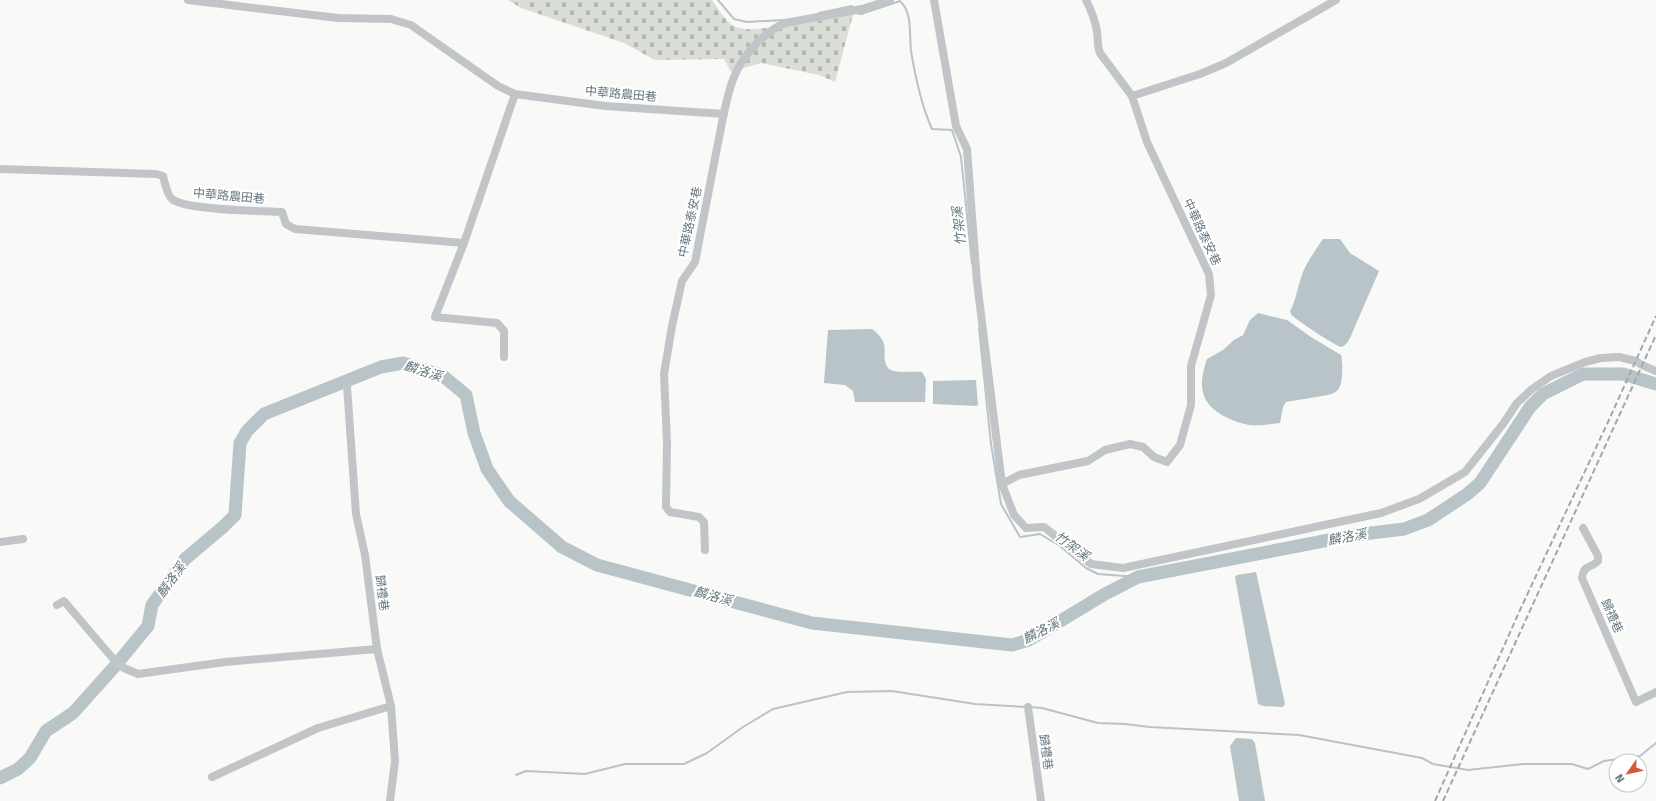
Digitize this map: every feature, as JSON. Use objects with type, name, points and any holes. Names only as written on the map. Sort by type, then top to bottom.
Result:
[{"type":"street","name":"中華路農田巷","points":[[188,0],[338,18],[391,18],[411,25],[498,86],[515,94],[606,106],[724,114]]},
{"type":"street","name":"中華路泰安巷","points":[[705,550],[704,522],[699,517],[670,512],[666,507],[668,443],[664,374],[672,326],[682,282],[695,262],[724,114],[734,78],[743,61],[772,29],[785,23],[855,11],[890,0]]},
{"type":"street","points":[[934,0],[956,126],[967,149],[977,282],[1002,484],[1014,515],[1026,528],[1044,527],[1091,564],[1123,568],[1381,513],[1419,499],[1465,472],[1503,424],[1517,403],[1532,389],[1552,376],[1585,362],[1600,358],[1619,357],[1636,361],[1656,371]]},
{"type":"street","name":"中華路泰安巷","points":[[1002,484],[1019,475],[1088,461],[1105,450],[1130,444],[1143,447],[1154,457],[1167,462],[1180,445],[1190,405],[1191,366],[1211,295],[1209,274],[1148,142],[1132,96],[1100,53],[1097,32],[1090,7],[1086,0]]},
{"type":"street","points":[[1132,96],[1200,74],[1226,63],[1336,0]]},
{"type":"street","points":[[504,358],[504,331],[497,323],[435,317],[464,243],[515,94]]},
{"type":"street","name":"中華路農田巷","points":[[0,169],[156,174],[162,176],[170,198],[177,203],[232,210],[282,212],[286,224],[295,229],[464,243]]},
{"type":"street","name":"歸禮巷","points":[[347,386],[356,514],[365,555],[377,649],[391,706],[395,761],[390,801]]},
{"type":"street","name":"歸禮巷","points":[[1583,528],[1598,556],[1598,561],[1595,565],[1588,566],[1583,571],[1582,578],[1636,702],[1656,692]]},
{"type":"street","points":[[0,542],[23,539]]},
{"type":"street","points":[[57,605],[64,601],[115,661],[124,668],[138,674],[225,662],[377,649]]},
{"type":"street","points":[[212,777],[318,728],[391,706]]},
{"type":"street","name":"歸禮巷","points":[[1028,707],[1041,801]]},
{"type":"green space","points":[[508,0],[712,0],[731,24],[744,29],[774,27],[855,7],[835,82],[819,75],[761,63],[731,72],[724,59],[655,60],[624,43],[521,8]]},
{"type":"shaded area","points":[[1323,239],[1340,239],[1350,253],[1379,271],[1350,338],[1346,345],[1341,347],[1325,339],[1302,323],[1292,315],[1290,311],[1305,268]]},
{"type":"shaded area","points":[[1258,313],[1287,320],[1311,337],[1341,355],[1342,372],[1340,385],[1334,393],[1286,402],[1283,407],[1280,423],[1249,425],[1228,418],[1209,405],[1203,392],[1202,380],[1207,359],[1223,350],[1234,340],[1243,335],[1250,320]]},
{"type":"shaded area","points":[[872,329],[879,335],[884,344],[887,367],[897,372],[922,372],[926,379],[925,402],[855,402],[853,391],[845,385],[824,383],[828,330]]},
{"type":"shaded area","points":[[976,380],[978,405],[933,404],[933,381]]},
{"type":"shaded area","points":[[1256,572],[1285,704],[1283,707],[1263,706],[1258,704],[1235,577],[1237,575]]},
{"type":"shaded area","points":[[1236,738],[1252,739],[1255,743],[1265,801],[1239,801],[1230,746]]},
{"type":"waterway","name":"竹架溪","points":[[718,0],[734,19],[747,22],[783,20]]},
{"type":"waterway","name":"竹架溪","points":[[856,13],[861,14],[900,1],[907,12],[910,24],[911,51],[922,101],[928,120],[932,129],[952,130],[961,157],[972,264]]},
{"type":"waterway","name":"竹架溪","points":[[819,13],[852,6],[853,8]]},
{"type":"waterway","name":"竹架溪","points":[[979,328],[991,444],[1001,504],[1020,537],[1040,534],[1060,546],[1086,568],[1098,574],[1138,577]]},
{"type":"waterway","name":"麟洛溪","points":[[0,778],[18,769],[30,758],[46,731],[73,713],[116,665],[148,626],[152,605],[185,559],[235,515],[240,443],[247,431],[264,414],[381,367],[403,363],[443,376],[466,395],[474,433],[487,469],[509,501],[562,547],[597,565],[812,623],[1012,645],[1029,640],[1105,594],[1138,577],[1355,535],[1404,529],[1428,520],[1466,495],[1480,483],[1530,407],[1543,394],[1583,374],[1623,374],[1656,384]]},
{"type":"waterway","points":[[516,775],[526,771],[585,774],[625,764],[684,764],[707,753],[743,727],[773,709],[847,692],[892,691],[975,704],[1026,707]]},
{"type":"waterway","points":[[1030,707],[1042,708],[1098,723],[1299,735],[1422,758],[1433,764],[1468,770],[1523,764],[1572,764],[1588,769],[1604,761],[1640,756],[1656,743]]},
{"type":"railway","points":[[1435,801],[1520,610],[1656,316]]},
{"type":"railway","points":[[1443,801],[1656,335]]}]
